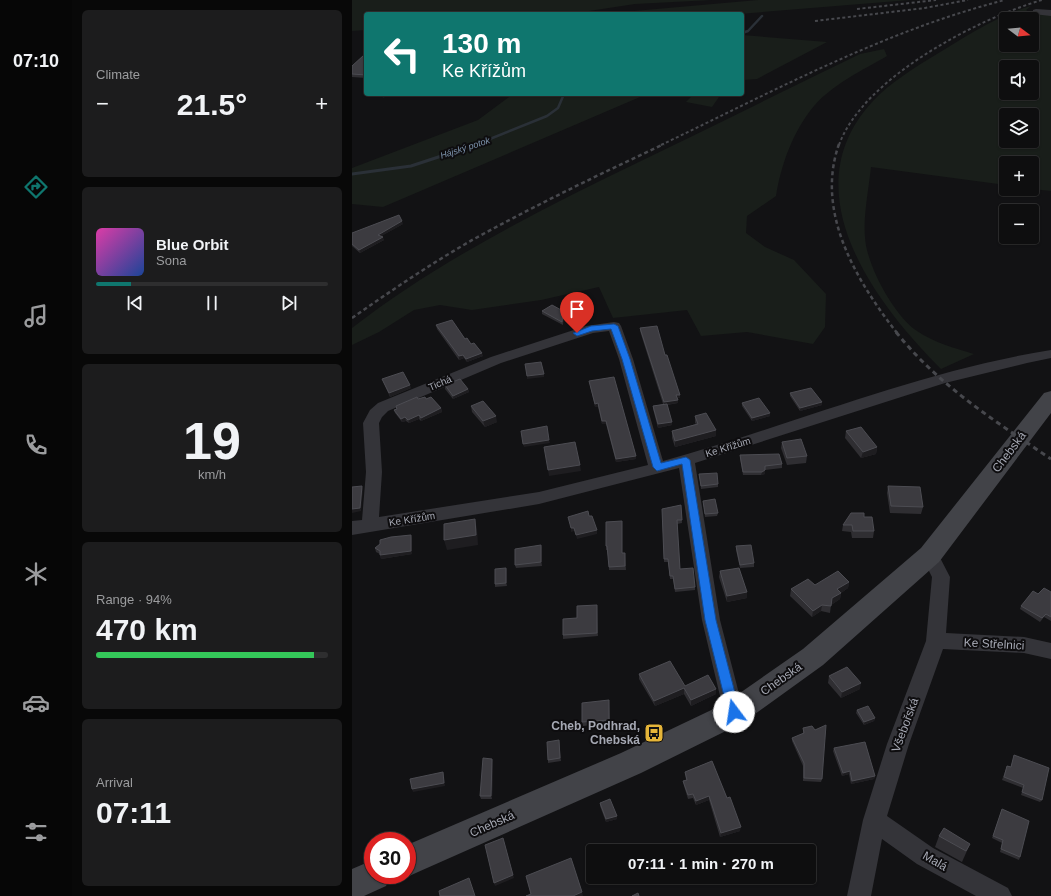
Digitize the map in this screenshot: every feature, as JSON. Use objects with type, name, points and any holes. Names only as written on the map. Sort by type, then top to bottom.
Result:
[{"type":"street","points":[[1039,12],[1051,13]]},
{"type":"street","name":"Tichá","points":[[370,525],[374,472],[371,423],[375,414],[383,407],[496,360],[591,329],[614,326],[626,359],[657,467]]},
{"type":"street","name":"Ke Křížům","points":[[352,528],[539,498],[686,460],[941,379],[1051,354]]},
{"type":"street","name":"Chebská","points":[[416,857],[631,763],[734,712],[813,657],[930,555],[1051,398]]},
{"type":"street","points":[[686,460],[711,620],[734,712]]},
{"type":"street","name":"Všebořská","points":[[859,896],[874,820],[898,744],[936,641],[941,577],[930,555]]},
{"type":"street","name":"Ke Střelnici","points":[[936,641],[1024,645],[1051,651]]},
{"type":"street","name":"Malá","points":[[874,820],[925,856],[1000,896]]},
{"type":"street","points":[[352,885],[364,880]]},
{"type":"shaded area","points":[[352,0],[712,0],[635,4],[577,12],[364,12],[364,30],[352,31]]},
{"type":"shaded area","points":[[758,0],[910,0],[744,14],[744,12],[623,12]]},
{"type":"shaded area","points":[[1031,6],[1026,10],[1029,12],[1013,12]]},
{"type":"shaded area","points":[[1039,14],[1051,15],[1051,191],[1039,190],[1039,156],[999,156],[999,184],[871,167],[865,211],[865,237],[870,261],[883,288],[899,314],[917,331],[938,342],[974,354],[941,369],[915,342],[890,311],[868,278],[851,243],[840,207],[839,171],[849,135],[873,101],[880,94],[911,70],[959,40],[999,18],[999,52],[1039,52]]},
{"type":"shaded area","points":[[744,35],[827,42],[757,79],[744,80]]},
{"type":"shaded area","points":[[884,49],[887,56],[839,84],[814,106],[794,137],[781,172],[776,196],[747,216],[746,233],[765,247],[794,260],[826,294],[825,327],[813,344],[747,332],[701,336],[687,310],[613,318],[599,287],[541,300],[472,310],[440,305],[414,310],[379,332],[352,345],[352,328],[421,280],[493,236],[605,178],[860,54]]},
{"type":"shaded area","points":[[510,96],[642,96],[383,207],[352,204],[352,168],[478,120]]},
{"type":"shaded area","points":[[692,96],[720,96],[712,107],[686,102]]},
{"type":"building","points":[[364,55],[364,75],[352,74],[352,66]]},
{"type":"building","points":[[399,215],[402,221],[378,235],[383,237],[359,250],[352,244],[352,233]]},
{"type":"building","points":[[552,305],[563,311],[562,322],[542,311]]},
{"type":"building","points":[[452,320],[465,339],[467,338],[471,344],[474,343],[482,353],[466,359],[463,355],[459,356],[436,325]]},
{"type":"building","points":[[657,326],[665,355],[667,355],[680,395],[676,395],[678,400],[664,402],[640,328]]},
{"type":"building","points":[[541,362],[544,374],[527,376],[525,364]]},
{"type":"building","points":[[403,372],[410,385],[389,393],[382,379]]},
{"type":"building","points":[[614,377],[636,456],[616,459],[606,421],[602,421],[598,403],[595,404],[589,381]]},
{"type":"building","points":[[460,379],[468,389],[453,396],[445,385]]},
{"type":"building","points":[[811,388],[822,402],[800,408],[790,393]]},
{"type":"building","points":[[417,397],[418,399],[425,397],[426,399],[431,397],[441,408],[421,418],[419,415],[408,420],[405,417],[401,419],[394,410],[397,409],[396,406]]},
{"type":"building","points":[[759,398],[770,413],[752,418],[742,403]]},
{"type":"building","points":[[483,401],[496,416],[483,421],[471,406]]},
{"type":"building","points":[[667,404],[672,422],[658,424],[653,406]]},
{"type":"building","points":[[706,413],[716,430],[675,441],[672,431],[698,424],[695,416]]},
{"type":"building","points":[[547,426],[549,440],[523,444],[521,431]]},
{"type":"building","points":[[861,427],[877,447],[863,452],[846,431]]},
{"type":"building","points":[[801,439],[807,456],[787,458],[782,442]]},
{"type":"building","points":[[575,442],[580,465],[548,470],[544,447]]},
{"type":"building","points":[[779,454],[782,464],[765,466],[765,470],[762,472],[743,472],[740,455]]},
{"type":"building","points":[[717,473],[718,484],[701,486],[699,474]]},
{"type":"building","points":[[362,486],[360,508],[352,509],[352,487]]},
{"type":"building","points":[[888,486],[920,487],[923,507],[891,506]]},
{"type":"building","points":[[715,499],[718,513],[705,514],[703,501]]},
{"type":"building","points":[[681,505],[682,520],[677,520],[680,569],[693,568],[695,587],[675,589],[673,576],[670,576],[668,559],[664,559],[662,509]]},
{"type":"building","points":[[588,511],[589,516],[592,516],[597,530],[576,535],[574,528],[571,528],[568,517]]},
{"type":"building","points":[[851,513],[864,513],[864,517],[872,517],[874,531],[853,531],[852,525],[843,525]]},
{"type":"building","points":[[475,519],[476,535],[444,540],[444,524]]},
{"type":"building","points":[[622,521],[622,553],[625,553],[625,566],[609,567],[606,546],[606,522]]},
{"type":"building","points":[[411,535],[411,551],[380,555],[380,551],[375,548],[380,544],[380,540],[391,537]]},
{"type":"building","points":[[541,545],[541,562],[515,565],[515,549]]},
{"type":"building","points":[[751,545],[754,563],[740,565],[736,546]]},
{"type":"building","points":[[506,568],[506,583],[495,584],[495,569]]},
{"type":"building","points":[[739,568],[747,592],[727,596],[720,571]]},
{"type":"building","points":[[838,571],[849,582],[837,589],[841,593],[832,598],[831,606],[822,605],[813,611],[791,589],[808,579],[815,585]]},
{"type":"building","points":[[1044,588],[1051,592],[1051,617],[1046,614],[1042,618],[1021,606],[1033,591],[1038,594]]},
{"type":"building","points":[[597,605],[597,633],[563,635],[563,619],[577,618],[577,606]]},
{"type":"building","points":[[670,661],[685,686],[708,675],[716,689],[691,700],[684,688],[654,701],[639,674]]},
{"type":"building","points":[[847,667],[861,683],[842,692],[829,676]]},
{"type":"building","points":[[609,700],[609,720],[582,722],[582,703]]},
{"type":"building","points":[[868,706],[875,718],[864,722],[857,710]]},
{"type":"building","points":[[826,725],[822,779],[804,778],[804,763],[792,738],[804,733],[803,728],[812,726],[815,730]]},
{"type":"building","points":[[559,740],[560,758],[548,760],[547,742]]},
{"type":"building","points":[[865,742],[875,776],[852,781],[850,771],[843,773],[834,748]]},
{"type":"building","points":[[1014,755],[1049,768],[1042,800],[1022,792],[1024,785],[1004,777],[1007,766],[1011,767]]},
{"type":"building","points":[[483,758],[492,759],[491,796],[480,796]]},
{"type":"building","points":[[712,761],[727,798],[730,797],[741,827],[721,833],[709,796],[696,801],[693,794],[688,795],[683,781],[687,780],[685,772]]},
{"type":"building","points":[[443,772],[444,783],[412,789],[410,779]]},
{"type":"building","points":[[610,799],[617,816],[606,819],[600,803]]},
{"type":"building","points":[[1002,809],[1029,821],[1020,857],[1001,849],[1003,840],[993,836]]},
{"type":"building","points":[[944,828],[970,844],[966,851],[939,836]]},
{"type":"building","points":[[503,838],[513,875],[494,883],[485,845]]},
{"type":"building","points":[[571,858],[582,892],[573,896],[526,896],[531,894],[526,876]]},
{"type":"building","points":[[469,878],[475,896],[440,896],[439,891]]},
{"type":"building","points":[[638,893],[639,896],[632,896]]},
{"type":"waterway","name":"Hájský potok","points":[[744,32],[748,31],[762,16]]},
{"type":"waterway","name":"Hájský potok","points":[[475,145],[547,116],[558,108],[563,96]]},
{"type":"waterway","name":"Hájský potok","points":[[352,174],[411,166],[475,145]]},
{"type":"railway","points":[[857,9],[936,0]]},
{"type":"railway","points":[[815,21],[925,8],[968,0]]},
{"type":"railway","points":[[661,145],[873,45],[916,28],[1005,0]]},
{"type":"railway","points":[[839,145],[852,120],[872,97],[897,75],[925,54],[986,21],[1042,0]]},
{"type":"railway","points":[[352,318],[412,277],[474,239],[568,190],[664,144]]},
{"type":"railway","points":[[839,144],[833,169],[832,195],[836,220],[854,268],[867,291],[897,333]]},
{"type":"railway","points":[[896,332],[930,369],[949,386],[969,402],[1051,459]]},
{"type":"place","name":"Cheb, Podhrad, Chebská","points":[[654,733]]},
{"type":"route","points":[[577,333],[605,326],[614,326],[626,359],[657,467],[686,460],[702,572],[711,620],[734,712]]}]
